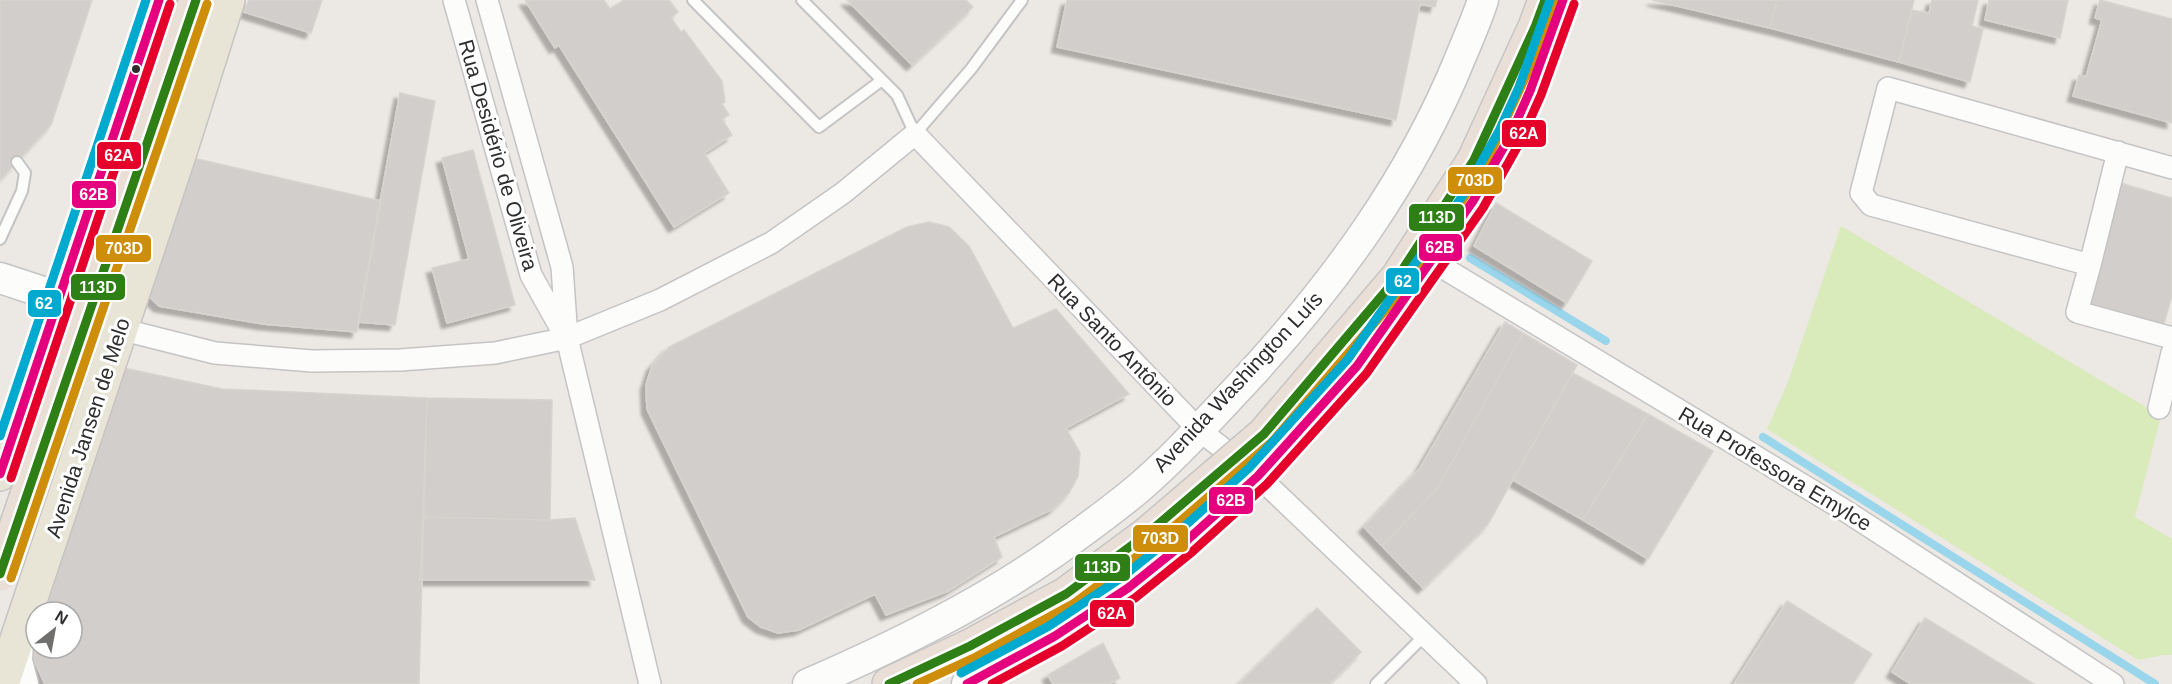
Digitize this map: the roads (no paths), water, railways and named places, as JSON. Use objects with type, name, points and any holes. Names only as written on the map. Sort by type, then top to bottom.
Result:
[{"type":"highway","points":[[0,574],[196,0]]},
{"type":"highway","points":[[889,684],[970,646],[1066,594],[1147,534],[1264,434],[1396,278],[1474,160],[1535,27],[1545,0]]},
{"type":"main road","points":[[0,474],[159,0]]},
{"type":"main road","name":"Avenida Jansen de Melo","points":[[2,684],[228,0]]},
{"type":"main road","points":[[145,44],[177,28],[189,29],[196,32],[204,42],[207,65]]},
{"type":"street","name":"Rua Desidério de Oliveira","points":[[454,0],[531,275],[567,338]]},
{"type":"street","name":"Rua Desidério de Oliveira","points":[[487,0],[562,267],[567,338],[650,684]]},
{"type":"street","name":"Avenida Washington Luís","points":[[808,684],[872,656],[954,614],[1052,553],[1139,487],[1199,430],[1276,347],[1322,292],[1386,204],[1446,93],[1483,0]]},
{"type":"street","points":[[967,684],[1055,636],[1128,588],[1184,543],[1258,476],[1357,366],[1473,201],[1510,136],[1530,91],[1563,0]]},
{"type":"street","points":[[2090,265],[1871,205],[1861,192],[1888,88],[2172,168]]},
{"type":"street","points":[[120,329],[215,353],[312,361],[400,360],[495,353],[567,338],[660,300],[771,243],[843,193],[915,134]]},
{"type":"street","name":"Rua Santo Antônio","points":[[915,134],[1199,430],[1258,476],[1476,684]]},
{"type":"street","points":[[2118,152],[2077,312],[2172,338]]},
{"type":"street","name":"Rua Professora Emylce","points":[[1432,261],[1844,510],[2114,684]]},
{"type":"street","points":[[0,278],[58,297]]},
{"type":"street","points":[[2158,408],[2172,353]]},
{"type":"street","points":[[18,639],[17,661],[23,684]]},
{"type":"lane","points":[[693,0],[819,127],[882,80]]},
{"type":"lane","points":[[802,0],[897,95],[915,134],[971,69],[1022,0]]},
{"type":"lane","points":[[0,239],[22,191],[25,173],[16,162]]},
{"type":"lane","points":[[1376,684],[1425,635]]},
{"type":"waterway","points":[[1470,258],[1606,341]]},
{"type":"waterway","points":[[1763,437],[2155,684]]}]
